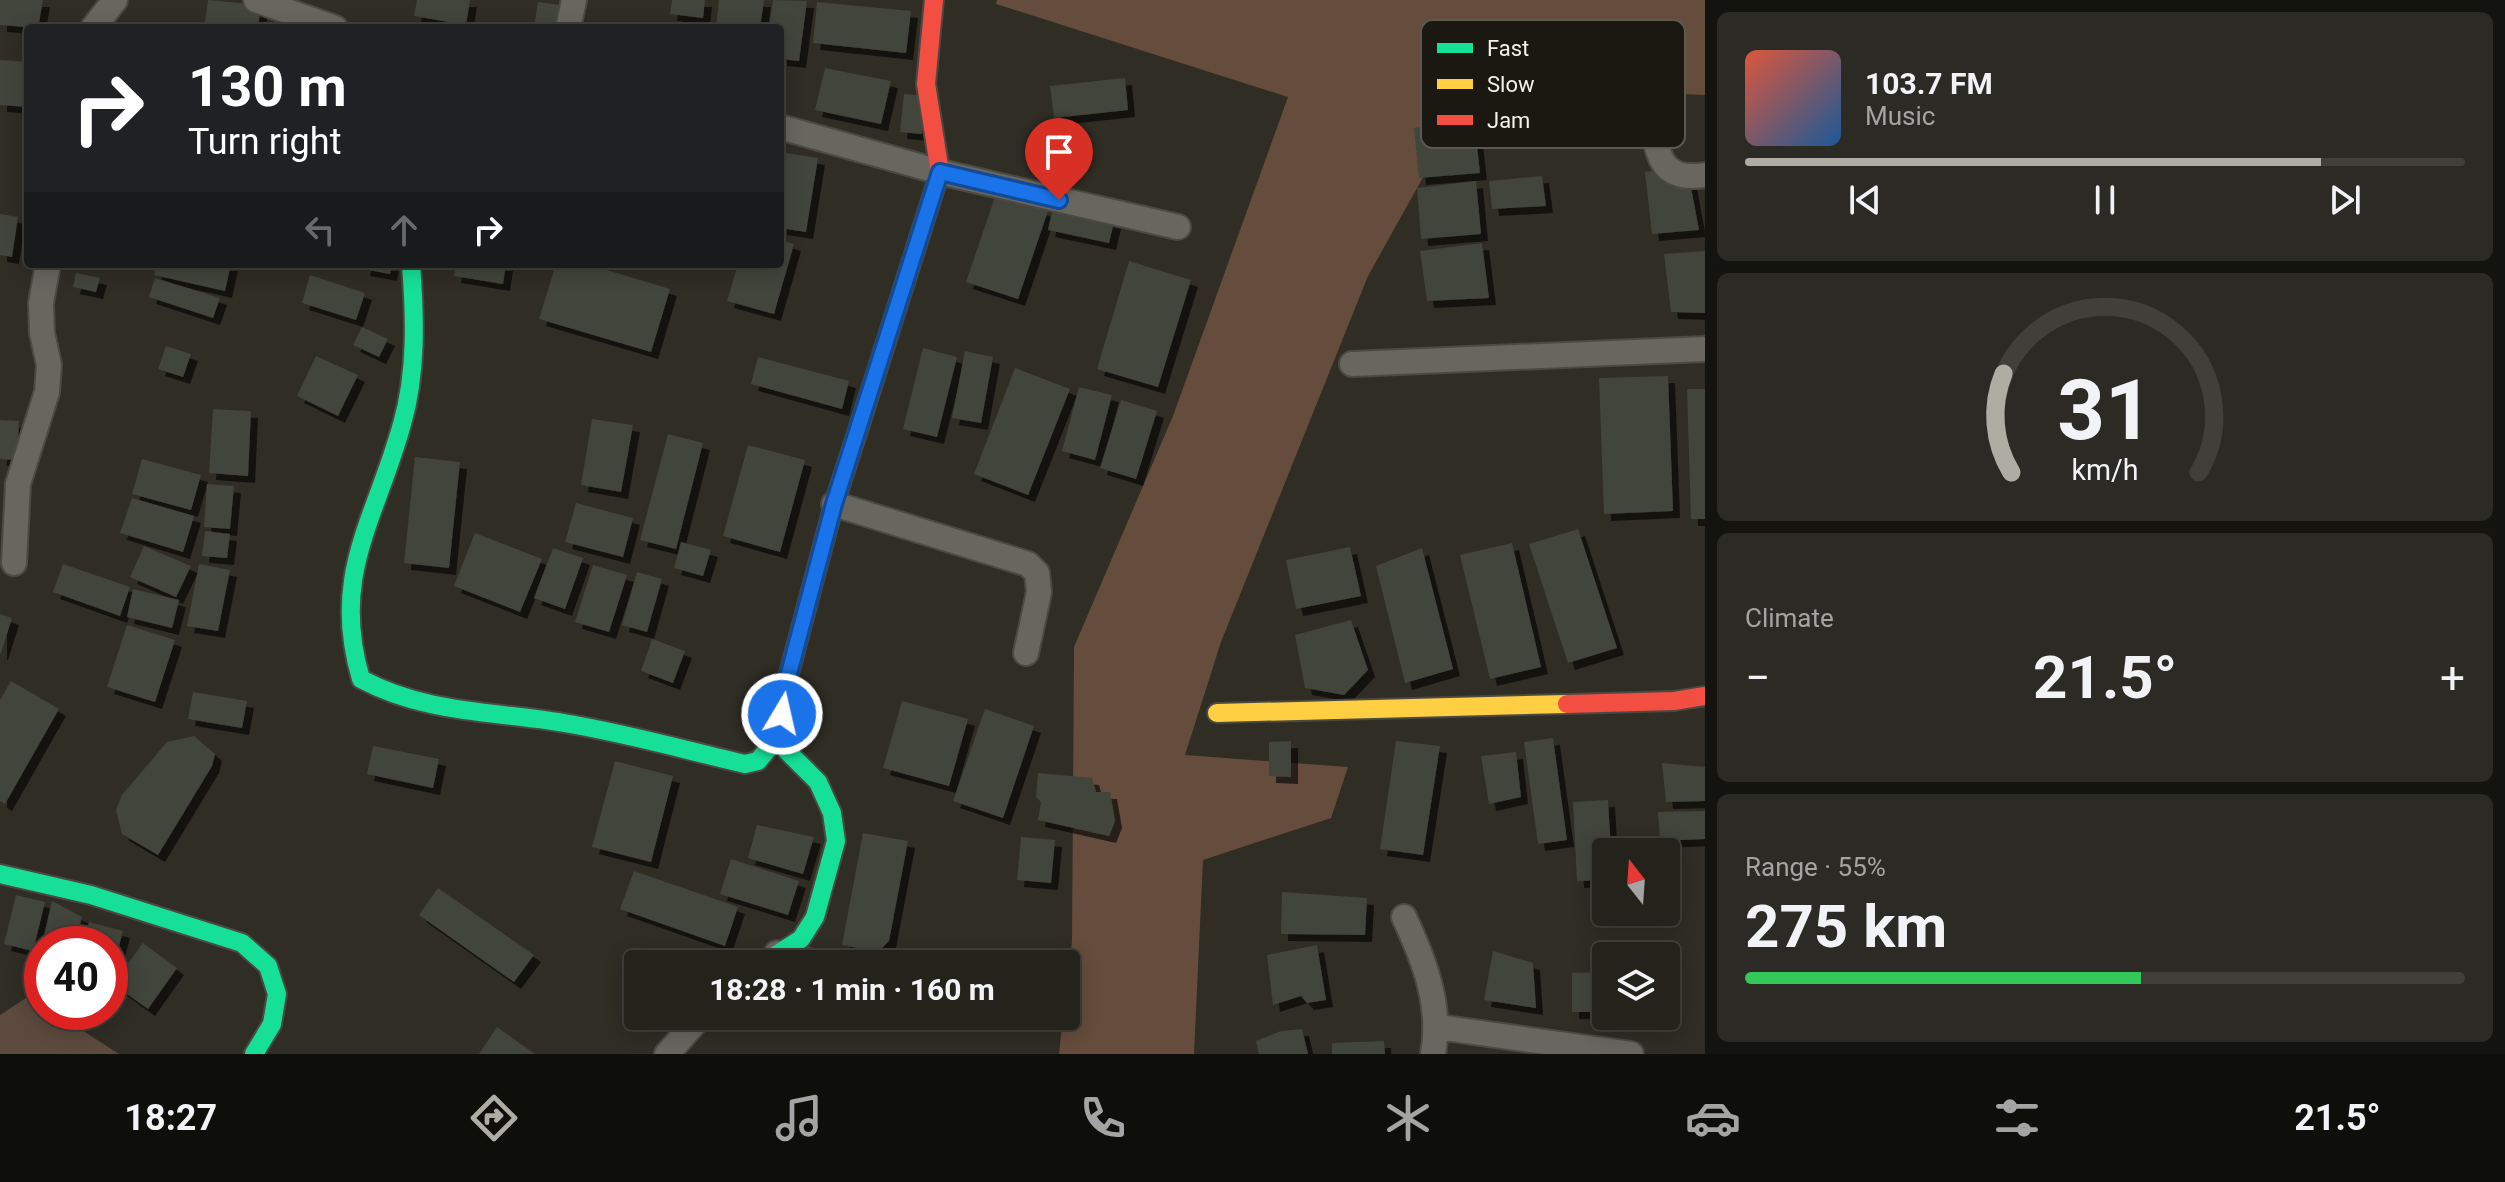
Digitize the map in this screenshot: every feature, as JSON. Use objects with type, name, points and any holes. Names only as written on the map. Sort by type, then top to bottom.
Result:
[{"type":"street","points":[[96,24],[115,0]]},
{"type":"street","points":[[256,0],[324,24]]},
{"type":"street","points":[[569,24],[574,0]]},
{"type":"street","points":[[783,950],[801,939],[815,917],[836,841],[832,813],[818,782],[787,751],[781,733],[783,696],[834,504],[940,172],[926,84],[934,0]]},
{"type":"street","points":[[784,128],[940,172],[1178,227]]},
{"type":"street","points":[[1659,148],[1663,164],[1670,174],[1682,179],[1705,175]]},
{"type":"street","points":[[14,563],[18,484],[47,392],[49,365],[42,333],[41,303],[47,268]]},
{"type":"street","points":[[411,268],[409,383],[404,420],[347,593],[347,627],[361,679],[385,695],[461,712],[561,723],[745,764],[758,761],[781,733]]},
{"type":"street","points":[[1352,364],[1705,349]]},
{"type":"street","points":[[834,504],[1028,564],[1037,573],[1039,592],[1026,653]]},
{"type":"street","points":[[1217,713],[1674,701],[1705,696]]},
{"type":"street","points":[[0,874],[91,895],[242,943],[261,954],[272,971],[277,1002],[264,1042],[254,1054]]},
{"type":"street","points":[[1404,917],[1425,962],[1438,1027],[1433,1054]]},
{"type":"street","points":[[1438,1027],[1631,1054]]},
{"type":"street","points":[[667,1054],[688,1030]]},
{"type":"shaded area","points":[[997,0],[1705,0],[1705,95],[1685,94],[1685,20],[1421,20],[1421,148],[1439,148],[1368,276],[1221,642],[1185,755],[1348,767],[1331,818],[1203,860],[1194,1054],[1059,1054],[1062,1030],[1080,1030],[1080,950],[1071,950],[1074,647],[1173,416],[1288,97],[996,4]]},
{"type":"shaded area","points":[[24,999],[24,1030],[82,1030],[119,1054],[0,1054],[0,1015]]},
{"type":"building","points":[[0,0],[43,0],[39,24],[24,24],[24,27],[0,25]]},
{"type":"building","points":[[208,0],[261,5],[259,24],[205,24]]},
{"type":"building","points":[[417,0],[470,0],[466,24],[414,16]]},
{"type":"building","points":[[672,0],[705,0],[703,18],[670,14]]},
{"type":"building","points":[[719,0],[764,0],[761,24],[716,24]]},
{"type":"building","points":[[773,0],[807,1],[799,61],[784,59],[784,24],[770,24]]},
{"type":"building","points":[[538,2],[561,5],[558,24],[535,24]]},
{"type":"building","points":[[817,2],[911,11],[906,53],[813,43]]},
{"type":"building","points":[[0,60],[24,62],[24,107],[0,105]]},
{"type":"building","points":[[825,68],[891,81],[881,124],[815,110]]},
{"type":"building","points":[[1125,78],[1128,110],[1054,118],[1050,86]]},
{"type":"building","points":[[904,94],[926,96],[922,134],[900,132]]},
{"type":"building","points":[[1421,127],[1421,148],[1477,148],[1480,173],[1419,178],[1414,128]]},
{"type":"building","points":[[784,153],[818,158],[806,232],[784,229]]},
{"type":"building","points":[[1687,166],[1699,230],[1652,234],[1645,172]]},
{"type":"building","points":[[1542,176],[1546,206],[1492,209],[1489,181]]},
{"type":"building","points":[[1476,181],[1481,234],[1421,239],[1417,188]]},
{"type":"building","points":[[996,194],[1048,211],[1018,299],[966,282]]},
{"type":"building","points":[[1053,208],[1114,222],[1109,243],[1048,230]]},
{"type":"building","points":[[0,214],[18,217],[12,257],[0,255]]},
{"type":"building","points":[[784,241],[794,244],[774,314],[727,301],[737,268],[784,268]]},
{"type":"building","points":[[1482,243],[1489,298],[1427,301],[1420,251]]},
{"type":"building","points":[[1705,251],[1705,313],[1671,312],[1664,254]]},
{"type":"building","points":[[1129,261],[1191,280],[1158,387],[1097,369]]},
{"type":"building","points":[[156,268],[230,268],[225,291],[154,275]]},
{"type":"building","points":[[363,268],[391,268],[390,274]]},
{"type":"building","points":[[455,268],[505,268],[503,284],[454,276]]},
{"type":"building","points":[[555,268],[600,268],[670,289],[651,352],[539,319]]},
{"type":"building","points":[[76,273],[100,278],[96,292],[73,287]]},
{"type":"building","points":[[310,275],[365,293],[356,320],[302,303]]},
{"type":"building","points":[[155,278],[220,298],[213,318],[149,297]]},
{"type":"building","points":[[362,327],[388,339],[379,357],[353,345]]},
{"type":"building","points":[[166,346],[191,354],[183,377],[158,369]]},
{"type":"building","points":[[923,348],[957,357],[937,437],[903,429]]},
{"type":"building","points":[[965,351],[993,357],[981,423],[952,418]]},
{"type":"building","points":[[316,356],[358,375],[338,416],[297,396]]},
{"type":"building","points":[[758,357],[849,381],[842,409],[751,384]]},
{"type":"building","points":[[1015,368],[1070,389],[1028,495],[974,474]]},
{"type":"building","points":[[1668,376],[1673,511],[1604,514],[1599,378]]},
{"type":"building","points":[[1079,387],[1112,395],[1095,460],[1062,451]]},
{"type":"building","points":[[1687,389],[1705,389],[1705,519],[1691,519]]},
{"type":"building","points":[[1121,400],[1157,411],[1136,479],[1100,468]]},
{"type":"building","points":[[213,409],[251,411],[248,476],[209,473]]},
{"type":"building","points":[[592,419],[633,425],[621,492],[581,485]]},
{"type":"building","points":[[0,420],[19,421],[17,460],[0,459]]},
{"type":"building","points":[[668,434],[703,443],[676,549],[640,540]]},
{"type":"building","points":[[748,445],[805,460],[780,552],[723,536]]},
{"type":"building","points":[[415,457],[460,462],[449,568],[404,563]]},
{"type":"building","points":[[142,459],[201,475],[191,510],[132,494]]},
{"type":"building","points":[[207,484],[234,486],[230,529],[204,527]]},
{"type":"building","points":[[132,498],[194,516],[183,552],[120,533]]},
{"type":"building","points":[[576,503],[633,518],[623,557],[565,542]]},
{"type":"building","points":[[1578,529],[1617,648],[1568,663],[1529,544]]},
{"type":"building","points":[[205,531],[230,534],[227,558],[202,556]]},
{"type":"building","points":[[475,533],[542,559],[520,612],[454,586]]},
{"type":"building","points":[[681,542],[711,550],[703,576],[674,568]]},
{"type":"building","points":[[1512,543],[1541,667],[1490,679],[1460,555]]},
{"type":"building","points":[[144,546],[191,566],[176,597],[130,577]]},
{"type":"building","points":[[1350,547],[1361,596],[1296,609],[1286,560]]},
{"type":"building","points":[[553,548],[583,558],[565,609],[534,598]]},
{"type":"building","points":[[1422,548],[1453,669],[1405,683],[1376,566]]},
{"type":"building","points":[[63,564],[130,587],[120,616],[53,592]]},
{"type":"building","points":[[199,564],[230,570],[218,631],[187,626]]},
{"type":"building","points":[[593,565],[627,575],[609,632],[575,622]]},
{"type":"building","points":[[637,572],[662,579],[647,632],[622,625]]},
{"type":"building","points":[[133,589],[179,600],[172,628],[127,617]]},
{"type":"building","points":[[0,614],[12,618],[1,653],[0,653]]},
{"type":"building","points":[[1351,620],[1368,670],[1344,695],[1305,688],[1295,635]]},
{"type":"building","points":[[127,625],[175,640],[155,702],[107,687]]},
{"type":"building","points":[[652,639],[685,651],[673,683],[641,671]]},
{"type":"building","points":[[11,681],[59,709],[5,804],[0,801],[0,700]]},
{"type":"building","points":[[193,692],[247,701],[242,728],[188,719]]},
{"type":"building","points":[[902,701],[968,719],[949,786],[883,768]]},
{"type":"building","points":[[985,709],[1034,726],[1003,818],[953,801]]},
{"type":"building","points":[[194,736],[215,754],[212,766],[158,855],[122,834],[116,810],[122,795],[167,742]]},
{"type":"building","points":[[1553,738],[1567,840],[1538,844],[1524,742]]},
{"type":"building","points":[[1291,741],[1291,777],[1269,776],[1269,742]]},
{"type":"building","points":[[1396,741],[1440,746],[1423,855],[1380,849]]},
{"type":"building","points":[[373,746],[439,759],[433,788],[367,774]]},
{"type":"building","points":[[1516,752],[1521,797],[1489,804],[1481,756]]},
{"type":"building","points":[[615,761],[673,776],[651,862],[592,847]]},
{"type":"building","points":[[1662,763],[1705,767],[1705,801],[1666,802]]},
{"type":"building","points":[[1038,773],[1092,778],[1096,792],[1110,792],[1115,821],[1109,836],[1038,820],[1041,802],[1036,797]]},
{"type":"building","points":[[1608,800],[1610,838],[1592,838],[1592,880],[1577,881],[1573,802]]},
{"type":"building","points":[[1705,811],[1705,839],[1660,838],[1658,812]]},
{"type":"building","points":[[757,825],[814,837],[803,874],[748,858]]},
{"type":"building","points":[[863,833],[908,841],[889,941],[880,950],[842,945]]},
{"type":"building","points":[[1021,837],[1055,840],[1051,883],[1017,880]]},
{"type":"building","points":[[731,859],[799,881],[788,915],[720,894]]},
{"type":"building","points":[[634,871],[738,907],[725,946],[620,909]]},
{"type":"building","points":[[438,888],[534,955],[514,982],[419,915]]},
{"type":"building","points":[[1282,892],[1367,898],[1365,935],[1281,934]]},
{"type":"building","points":[[16,895],[45,902],[39,926],[24,926],[24,949],[4,944]]},
{"type":"building","points":[[52,901],[82,917],[80,926],[46,926]]},
{"type":"building","points":[[143,943],[177,968],[148,1009],[128,995],[128,964]]},
{"type":"building","points":[[1317,945],[1326,1000],[1307,1003],[1301,996],[1273,1005],[1267,955]]},
{"type":"building","points":[[1493,951],[1533,963],[1536,1008],[1484,1000]]},
{"type":"building","points":[[1592,972],[1592,1012],[1572,1012],[1572,973]]},
{"type":"building","points":[[497,1027],[535,1054],[479,1054]]},
{"type":"building","points":[[1302,1029],[1308,1054],[1259,1054],[1256,1041],[1281,1031]]},
{"type":"building","points":[[1384,1041],[1385,1054],[1332,1054],[1332,1043]]},
{"type":"traffic: fast","points":[[411,268],[414,344],[407,405],[353,578],[353,642],[361,679],[410,699],[435,705],[587,727],[745,764],[758,761],[781,733]]},
{"type":"traffic: fast","points":[[784,950],[801,939],[815,917],[836,841],[832,813],[818,782],[787,751],[781,733],[783,696],[834,504],[860,424]]},
{"type":"traffic: fast","points":[[0,874],[91,895],[242,943],[268,966],[277,994],[272,1024],[254,1054]]},
{"type":"traffic: slow","points":[[1217,713],[1567,704]]},
{"type":"traffic: jam","points":[[860,424],[940,172],[926,84],[934,0]]},
{"type":"traffic: jam","points":[[1567,704],[1674,701],[1705,696]]},
{"type":"route","points":[[782,714],[783,696],[834,504],[940,172],[1059,200]]}]
